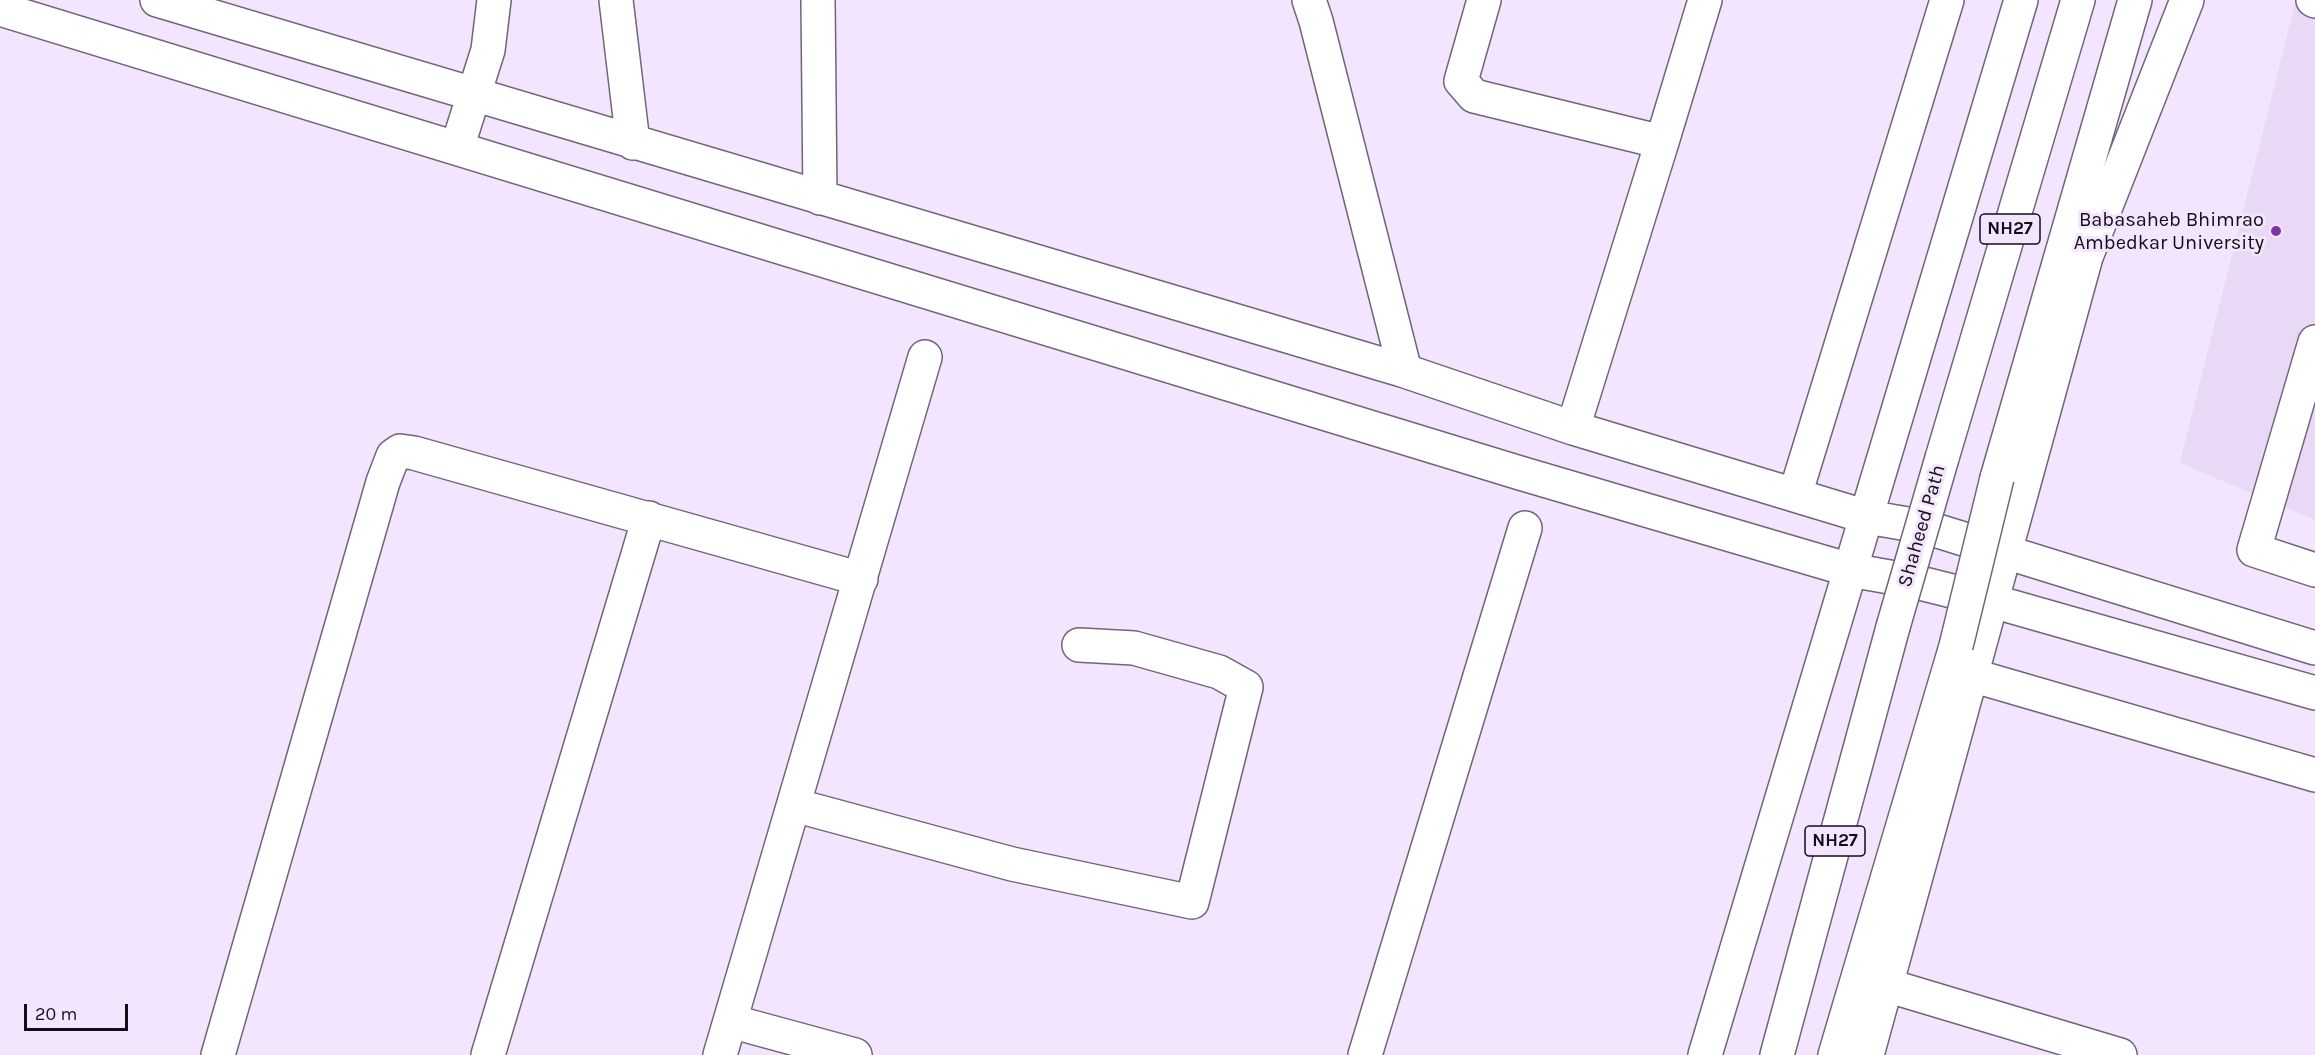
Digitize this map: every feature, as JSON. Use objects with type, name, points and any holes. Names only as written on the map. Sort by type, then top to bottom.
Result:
[{"type":"main road","points":[[157,0],[473,96],[1405,371],[1573,428],[1867,517],[1925,527],[2315,648]]},
{"type":"main road","points":[[457,148],[488,50],[494,0]]},
{"type":"main road","points":[[616,0],[633,143]]},
{"type":"main road","points":[[818,0],[820,198]]},
{"type":"main road","points":[[1309,0],[1405,371]]},
{"type":"main road","points":[[1484,0],[1461,81],[1474,96],[1662,142]]},
{"type":"main road","points":[[1573,428],[1706,0]]},
{"type":"main road","points":[[1796,495],[1947,0]]},
{"type":"main road","points":[[1704,1055],[2021,0]]},
{"type":"main road","name":"Shaheed Path","points":[[1777,1055],[1893,627],[2078,0]]},
{"type":"main road","name":"NH27","points":[[1836,1055],[1956,646],[1997,478],[2135,0]]},
{"type":"main road","points":[[1867,1055],[2086,257],[2187,0]]},
{"type":"main road","points":[[8,7],[457,148],[1520,473],[1850,570],[1912,581],[1992,601],[2315,693]]},
{"type":"main road","points":[[2315,342],[2254,550],[2315,570]]},
{"type":"main road","points":[[720,1055],[861,579],[924,357]]},
{"type":"main road","points":[[218,1055],[383,482],[393,456],[400,451],[414,453],[861,579]]},
{"type":"main road","points":[[488,1055],[649,518]]},
{"type":"main road","points":[[1365,1055],[1526,528]]},
{"type":"main road","points":[[794,805],[1012,864],[1192,902],[1246,687],[1219,672],[1134,648],[1079,645]]},
{"type":"main road","points":[[1971,675],[2315,775]]},
{"type":"main road","points":[[1886,986],[2120,1055]]},
{"type":"main road","points":[[730,1021],[855,1055]]},
{"type":"shaded area","name":"Babasaheb Bhimrao Ambedkar University","points":[[2296,0],[2315,0],[2315,520],[2180,463]]},
{"type":"place","name":"Babasaheb Bhimrao Ambedkar University","points":[[2276,231]]}]
